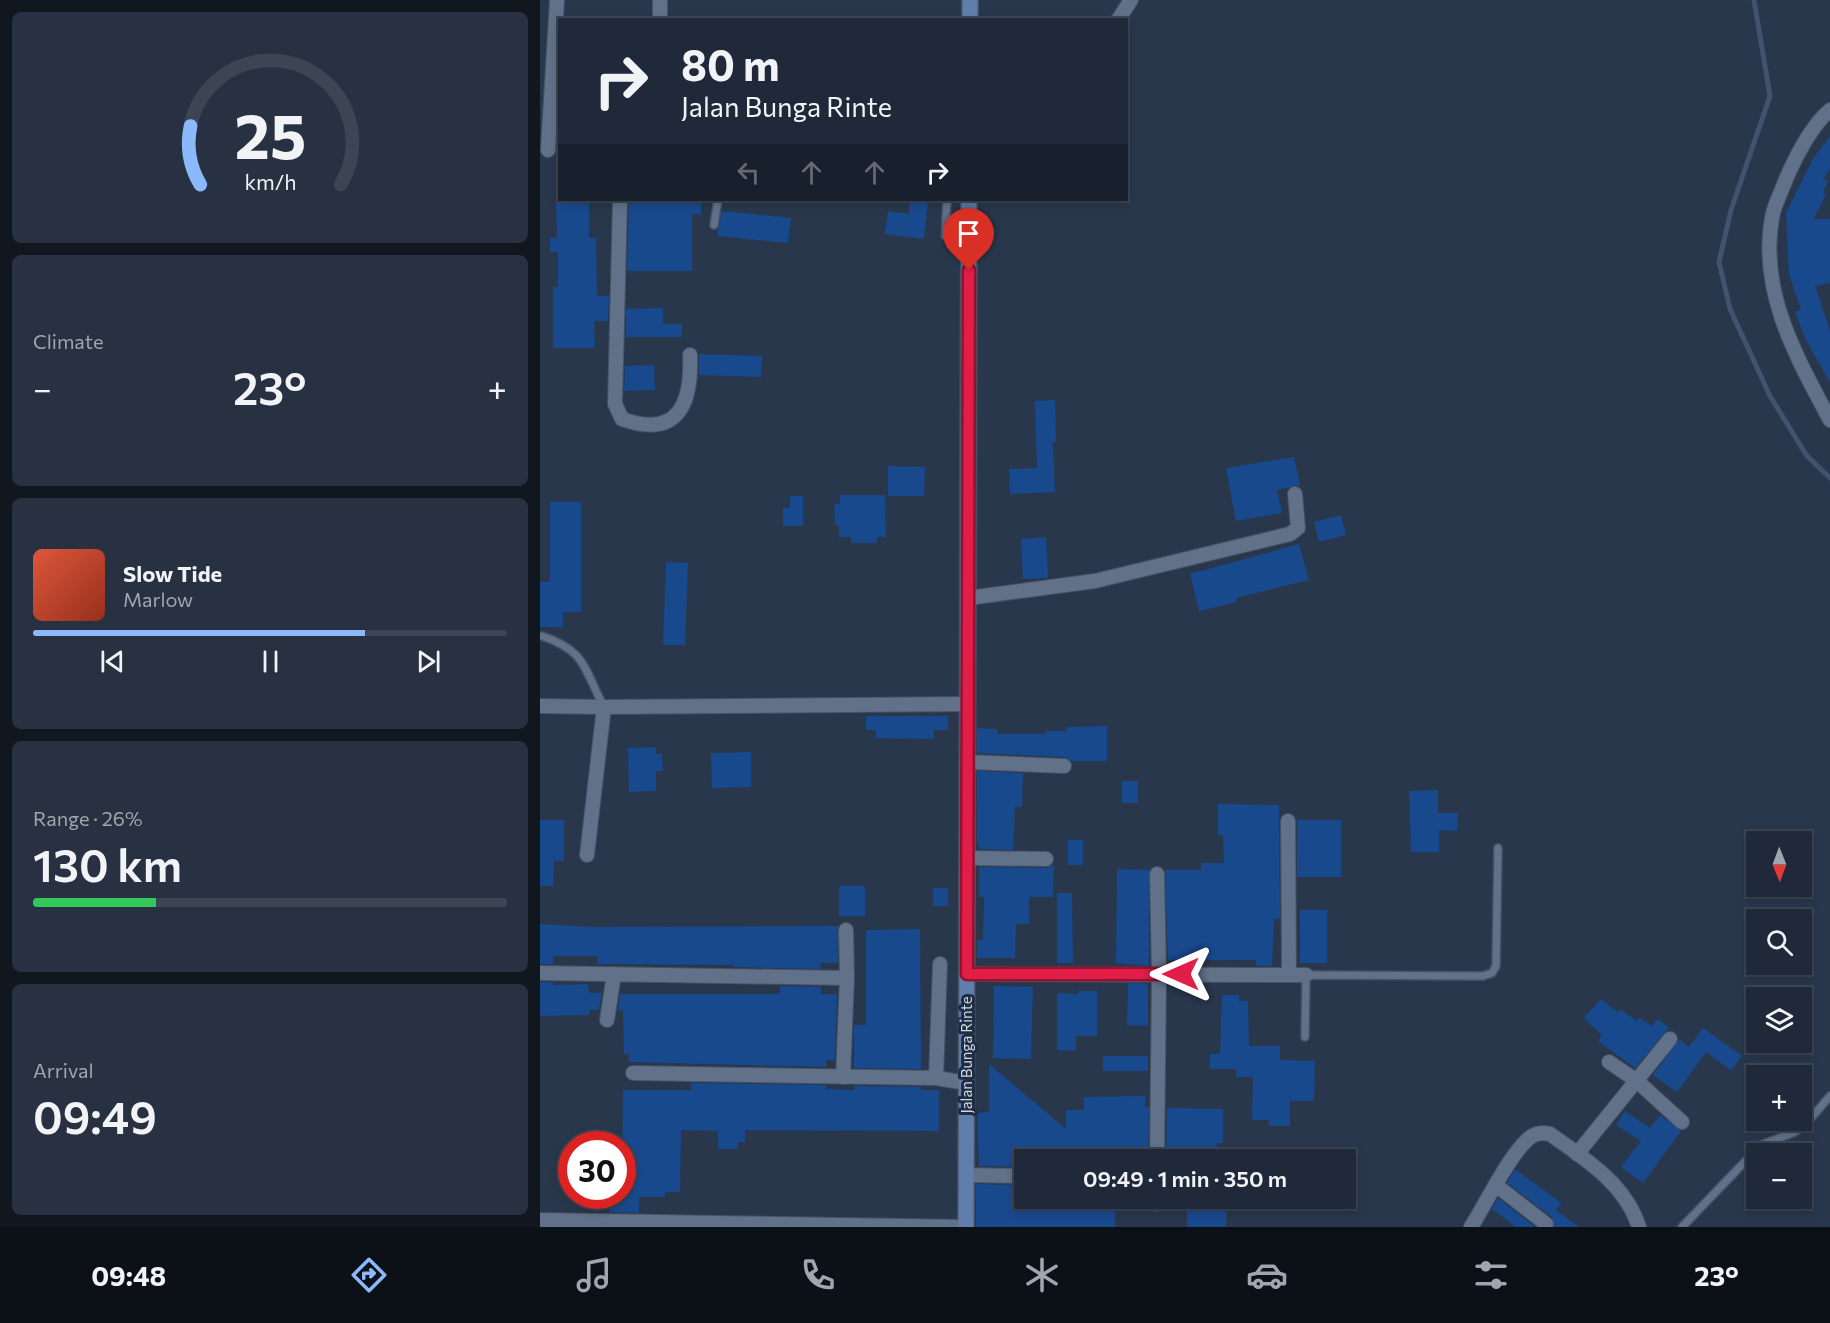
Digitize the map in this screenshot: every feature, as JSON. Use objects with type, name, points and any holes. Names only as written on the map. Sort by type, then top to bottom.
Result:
[{"type":"street","points":[[549,150],[557,0]]},
{"type":"street","points":[[660,0],[660,18]]},
{"type":"street","points":[[970,0],[970,18]]},
{"type":"street","points":[[1119,18],[1131,0]]},
{"type":"street","points":[[1830,110],[1820,119],[1793,163],[1773,213],[1769,264],[1775,299],[1787,337],[1830,420]]},
{"type":"street","points":[[620,201],[615,404],[622,418],[632,422],[654,424],[676,417],[682,409],[691,378],[690,355]]},
{"type":"street","name":"Jalan Bunga Rinte","points":[[966,1227],[969,201]]},
{"type":"street","points":[[968,598],[1095,581],[1290,534],[1298,528],[1295,494]]},
{"type":"street","points":[[540,706],[968,704]]},
{"type":"street","points":[[587,855],[604,707]]},
{"type":"street","points":[[968,762],[1064,766]]},
{"type":"street","points":[[1288,821],[1290,973]]},
{"type":"street","points":[[967,858],[1046,859]]},
{"type":"street","points":[[1157,874],[1160,974],[1157,1149]]},
{"type":"street","points":[[843,1077],[847,978],[846,930]]},
{"type":"street","points":[[936,1078],[940,964]]},
{"type":"street","points":[[967,974],[1290,973],[1306,975]]},
{"type":"street","points":[[540,974],[847,978]]},
{"type":"street","points":[[607,1020],[614,974]]},
{"type":"street","points":[[1577,1154],[1670,1039]]},
{"type":"street","points":[[1609,1062],[1637,1081],[1682,1122]]},
{"type":"street","points":[[633,1073],[936,1078],[967,1083]]},
{"type":"street","points":[[1471,1227],[1515,1153],[1532,1136],[1540,1132],[1550,1134],[1621,1190],[1634,1210],[1639,1227]]},
{"type":"street","points":[[966,1175],[1014,1176]]},
{"type":"street","points":[[1497,1186],[1546,1224]]},
{"type":"street","points":[[540,1220],[966,1227]]},
{"type":"lane","points":[[714,225],[718,201]]},
{"type":"lane","points":[[945,236],[947,201]]},
{"type":"lane","points":[[542,636],[563,643],[577,654],[604,707]]},
{"type":"lane","points":[[1305,1037],[1306,975],[1483,976],[1492,973],[1496,966],[1498,848]]},
{"type":"lane","points":[[1682,1227],[1761,1144],[1795,1132],[1830,1096]]},
{"type":"building","points":[[1830,136],[1830,169],[1823,179],[1828,181],[1823,193],[1826,194],[1814,219],[1830,219],[1830,283],[1815,286],[1830,331],[1830,382],[1807,342],[1795,312],[1801,310],[1789,274],[1786,213],[1813,159]]},
{"type":"building","points":[[556,200],[589,201],[589,238],[596,238],[597,296],[609,296],[608,321],[594,321],[595,348],[553,348],[553,287],[558,287],[558,252],[550,252],[550,238],[557,238]]},
{"type":"building","points":[[629,201],[701,201],[701,214],[692,214],[692,271],[627,271]]},
{"type":"building","points":[[909,201],[928,201],[924,239],[885,234],[888,211],[909,214]]},
{"type":"building","points":[[722,211],[791,218],[788,243],[717,236]]},
{"type":"building","points":[[663,308],[663,324],[682,324],[682,337],[626,337],[626,309]]},
{"type":"building","points":[[699,354],[762,356],[761,377],[699,375]]},
{"type":"building","points":[[654,365],[655,390],[624,391],[625,366]]},
{"type":"building","points":[[1055,400],[1056,442],[1053,442],[1055,492],[1010,494],[1009,469],[1037,468],[1035,401]]},
{"type":"building","points":[[1294,457],[1300,485],[1277,490],[1282,513],[1236,521],[1226,468]]},
{"type":"building","points":[[888,466],[925,467],[924,496],[888,496]]},
{"type":"building","points":[[840,495],[885,495],[886,537],[877,537],[877,543],[851,543],[851,537],[839,537],[839,525],[835,525],[834,504],[840,504]]},
{"type":"building","points":[[790,496],[803,496],[803,526],[783,526],[783,508],[790,508]]},
{"type":"building","points":[[550,502],[581,502],[581,612],[563,612],[563,627],[540,627],[540,582],[550,582]]},
{"type":"building","points":[[1341,515],[1346,535],[1319,542],[1314,522]]},
{"type":"building","points":[[1046,537],[1048,578],[1023,579],[1021,539]]},
{"type":"building","points":[[1299,544],[1309,580],[1236,598],[1237,602],[1199,611],[1190,574]]},
{"type":"building","points":[[666,562],[688,563],[685,645],[663,645]]},
{"type":"building","points":[[866,716],[948,716],[948,730],[934,730],[934,739],[876,738],[876,730],[866,730]]},
{"type":"building","points":[[1107,726],[1107,761],[1072,761],[1064,757],[977,753],[977,728],[997,729],[997,734],[1045,734],[1045,731],[1067,731],[1067,727]]},
{"type":"building","points":[[656,747],[656,754],[662,754],[663,771],[656,771],[656,791],[629,792],[628,748]]},
{"type":"building","points":[[751,752],[751,787],[712,788],[711,753]]},
{"type":"building","points":[[977,771],[1023,773],[1022,807],[1015,807],[1013,850],[979,849],[979,844],[977,844]]},
{"type":"building","points":[[1122,781],[1138,781],[1138,803],[1122,803]]},
{"type":"building","points":[[1438,790],[1438,813],[1458,813],[1457,831],[1439,830],[1439,852],[1411,852],[1409,791]]},
{"type":"building","points":[[1218,804],[1279,805],[1280,919],[1274,919],[1272,966],[1256,966],[1256,960],[1168,960],[1165,870],[1201,870],[1201,863],[1224,863],[1223,835],[1218,835]]},
{"type":"building","points":[[540,820],[564,820],[564,861],[554,861],[553,886],[540,886]]},
{"type":"building","points":[[1297,820],[1341,820],[1341,877],[1297,877]]},
{"type":"building","points":[[1068,840],[1083,840],[1083,865],[1068,865]]},
{"type":"building","points":[[1054,865],[1053,897],[1029,897],[1029,924],[1016,924],[1015,958],[977,958],[977,940],[983,940],[984,897],[979,897],[979,867],[1046,868]]},
{"type":"building","points":[[1117,869],[1149,870],[1149,966],[1116,963]]},
{"type":"building","points":[[839,886],[865,886],[865,916],[839,916]]},
{"type":"building","points":[[933,888],[948,888],[948,906],[933,906]]},
{"type":"building","points":[[1057,893],[1072,893],[1073,963],[1057,963]]},
{"type":"building","points":[[1300,910],[1327,910],[1327,963],[1300,963]]},
{"type":"building","points":[[540,924],[593,927],[838,926],[838,963],[820,963],[821,969],[733,967],[733,965],[597,964],[597,956],[553,956],[553,964],[540,964]]},
{"type":"building","points":[[920,929],[921,1069],[854,1068],[854,1025],[866,1025],[866,930]]},
{"type":"building","points":[[540,982],[553,982],[553,985],[588,984],[589,993],[602,993],[599,1010],[589,1010],[589,1015],[540,1016]]},
{"type":"building","points":[[1128,983],[1148,984],[1148,1026],[1127,1025]]},
{"type":"building","points":[[780,986],[821,987],[821,994],[837,994],[835,1060],[826,1060],[826,1067],[629,1062],[629,1054],[624,1054],[623,1010],[618,1010],[620,994],[780,994]]},
{"type":"building","points":[[994,986],[1033,987],[1031,1059],[993,1058]]},
{"type":"building","points":[[1078,991],[1097,991],[1097,1036],[1076,1036],[1076,1051],[1057,1050],[1057,993],[1078,994]]},
{"type":"building","points":[[1222,995],[1239,995],[1239,1001],[1248,1001],[1249,1046],[1280,1046],[1280,1060],[1315,1061],[1314,1101],[1290,1101],[1290,1126],[1269,1126],[1269,1120],[1252,1120],[1253,1077],[1236,1077],[1236,1069],[1210,1069],[1210,1054],[1220,1054]]},
{"type":"building","points":[[1601,999],[1618,1013],[1620,1009],[1637,1021],[1640,1018],[1652,1026],[1657,1019],[1669,1028],[1635,1068],[1598,1041],[1602,1035],[1584,1018]]},
{"type":"building","points":[[1703,1028],[1742,1056],[1731,1070],[1706,1052],[1677,1092],[1653,1075],[1679,1039],[1689,1047]]},
{"type":"building","points":[[1103,1056],[1148,1056],[1148,1071],[1103,1071]]},
{"type":"building","points":[[989,1064],[1066,1129],[1066,1110],[1084,1110],[1084,1097],[1145,1096],[1145,1107],[1149,1107],[1148,1149],[1014,1149],[1014,1167],[979,1166],[977,1113],[989,1112]]},
{"type":"building","points":[[691,1083],[826,1085],[826,1089],[854,1090],[854,1086],[921,1087],[921,1090],[939,1090],[939,1131],[745,1130],[745,1142],[738,1142],[738,1149],[718,1149],[718,1131],[681,1130],[680,1192],[665,1192],[665,1197],[639,1197],[639,1213],[610,1212],[610,1209],[636,1209],[636,1131],[623,1131],[623,1090],[691,1090]]},
{"type":"building","points":[[1167,1108],[1223,1109],[1223,1143],[1217,1143],[1217,1149],[1166,1149]]},
{"type":"building","points":[[1625,1111],[1650,1128],[1660,1115],[1681,1131],[1643,1183],[1621,1167],[1641,1141],[1616,1125]]},
{"type":"building","points":[[1515,1169],[1561,1203],[1556,1210],[1579,1227],[1554,1227],[1552,1217],[1507,1183]]},
{"type":"building","points":[[976,1184],[1014,1185],[1014,1209],[1115,1209],[1115,1227],[976,1227]]},
{"type":"building","points":[[1498,1198],[1535,1227],[1516,1227],[1492,1209]]},
{"type":"building","points":[[1187,1209],[1227,1209],[1226,1227],[1187,1227]]},
{"type":"waterway","points":[[1754,0],[1770,96],[1731,210],[1719,262],[1730,309],[1770,396],[1807,456],[1830,478]]},
{"type":"route","points":[[969,270],[967,974],[1181,974]]}]
